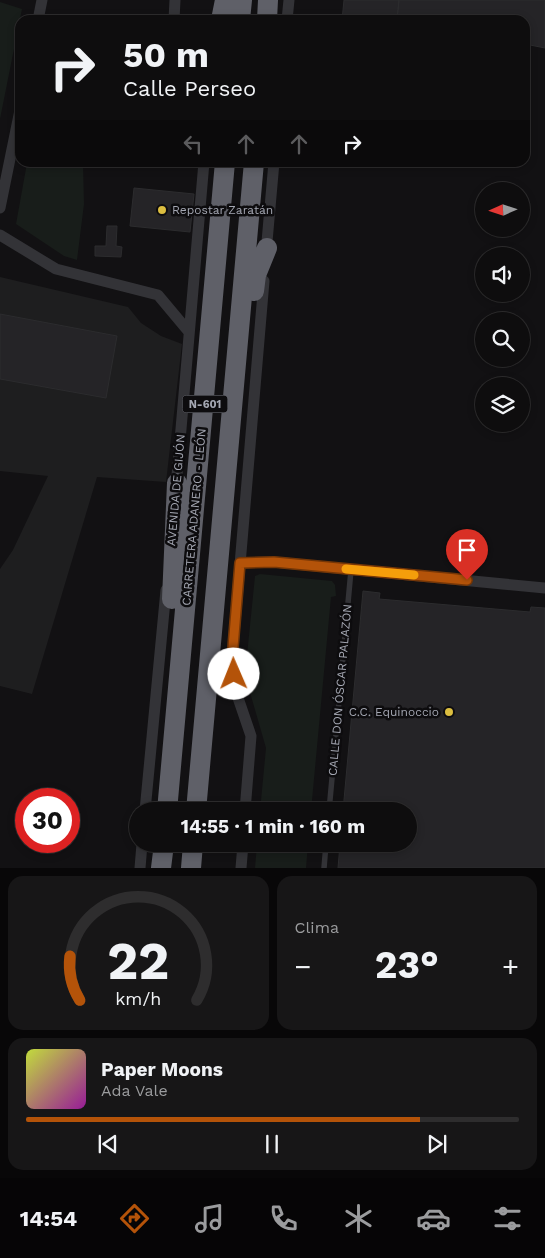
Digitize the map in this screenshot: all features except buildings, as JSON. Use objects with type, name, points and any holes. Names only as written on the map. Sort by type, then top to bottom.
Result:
[{"type":"highway","points":[[222,15],[225,0]]},
{"type":"highway","points":[[240,15],[242,0]]},
{"type":"highway","points":[[267,15],[268,0]]},
{"type":"highway","name":"CARRETERA ADANERO - LEÓN","points":[[167,802],[225,167]]},
{"type":"highway","name":"N-601","points":[[197,802],[254,167]]},
{"type":"highway","points":[[236,368],[252,310],[256,275],[267,248]]},
{"type":"highway","points":[[167,802],[165,698],[174,577],[177,483]]},
{"type":"highway","points":[[161,868],[163,852]]},
{"type":"highway","points":[[191,868],[192,852]]},
{"type":"street","points":[[39,15],[42,0]]},
{"type":"street","points":[[174,15],[175,0]]},
{"type":"street","points":[[218,15],[219,0]]},
{"type":"street","points":[[288,15],[289,0]]},
{"type":"street","points":[[0,208],[15,134]]},
{"type":"street","name":"AVENIDA DE GIJÓN","points":[[146,802],[177,483],[202,167]]},
{"type":"street","points":[[246,802],[251,736],[235,689],[232,659],[274,167]]},
{"type":"street","points":[[0,235],[56,270],[158,295],[189,332]]},
{"type":"street","points":[[240,563],[274,562],[545,588]]},
{"type":"street","points":[[140,868],[141,852]]},
{"type":"street","points":[[241,868],[242,852]]},
{"type":"lane","name":"CALLE DON ÓSCAR PALAZÓN","points":[[330,802],[351,570]]},
{"type":"lane","points":[[324,868],[325,852]]},
{"type":"shaded area","points":[[0,2],[22,9],[21,15],[15,15],[15,44],[0,119]]},
{"type":"shaded area","points":[[26,167],[83,167],[84,204],[77,260],[64,256],[16,224]]},
{"type":"shaded area","points":[[0,277],[128,307],[141,323],[161,336],[182,344],[166,482],[97,477],[32,694],[0,686],[0,569],[13,550],[48,476],[0,471]]},
{"type":"shaded area","points":[[260,574],[332,581],[335,585],[336,596],[331,597],[312,802],[261,802],[266,748],[245,675],[255,576]]},
{"type":"shaded area","points":[[256,852],[307,852],[306,868],[255,868]]},
{"type":"slow traffic","points":[[346,569],[414,575]]},
{"type":"place","name":"Repostar Zaratán","points":[[162,210]]},
{"type":"place","name":"C.C. Equinoccio","points":[[449,712]]},
{"type":"route","points":[[234,674],[232,659],[240,563],[274,562],[467,580]]}]
